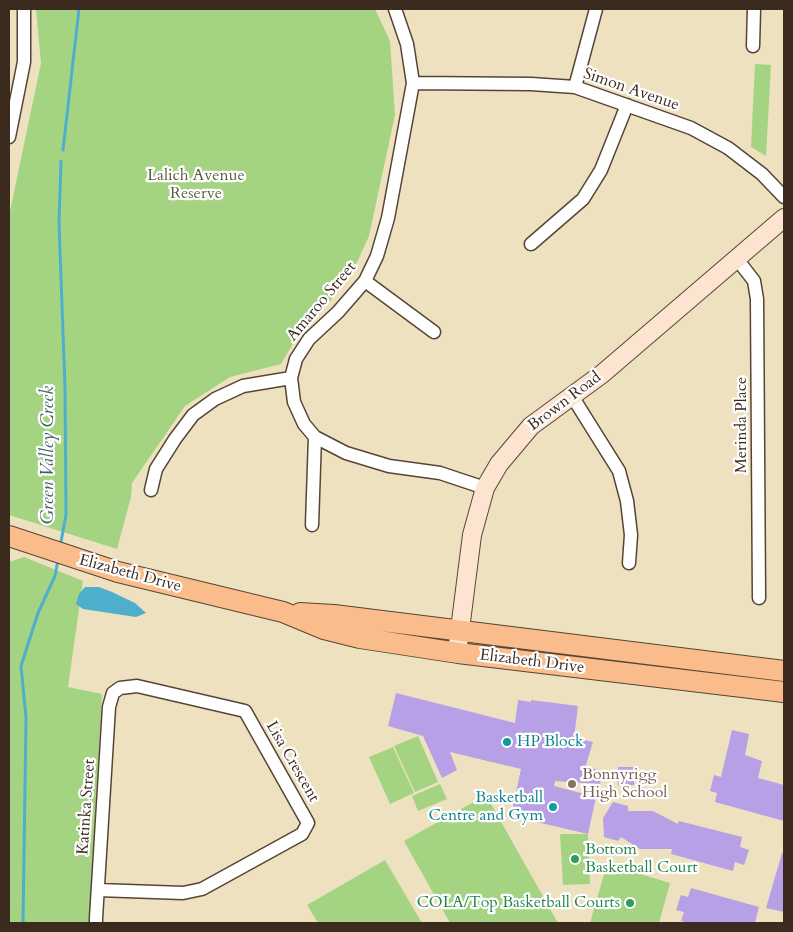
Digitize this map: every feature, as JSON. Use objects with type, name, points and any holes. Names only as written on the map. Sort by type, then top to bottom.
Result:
[{"type":"main road","name":"Elizabeth Drive","points":[[9,536],[76,559],[205,594],[283,612],[324,629],[360,638],[457,653],[784,692]]},
{"type":"main road","name":"Elizabeth Drive","points":[[283,612],[334,615],[784,672]]},
{"type":"street","points":[[9,137],[24,62],[24,9]]},
{"type":"street","name":"Amaroo Street","points":[[395,9],[407,44],[413,83],[388,218],[377,256],[364,280],[338,312],[309,339],[296,359],[291,378],[294,402],[304,424],[315,437],[346,453],[389,466],[440,473],[485,488]]},
{"type":"street","points":[[575,87],[596,9]]},
{"type":"street","points":[[754,9],[754,46]]},
{"type":"street","name":"Simon Avenue","points":[[413,83],[531,84],[575,87],[690,128],[728,148],[762,174],[784,197]]},
{"type":"street","points":[[531,244],[583,199],[601,170],[627,105]]},
{"type":"street","name":"Brown Road","points":[[457,653],[472,535],[485,488],[516,440],[531,426],[632,350],[784,218]]},
{"type":"street","name":"Merinda Place","points":[[737,259],[754,281],[757,300],[759,598]]},
{"type":"street","points":[[364,280],[434,332]]},
{"type":"street","points":[[151,490],[156,469],[174,439],[193,415],[215,399],[243,386],[291,378]]},
{"type":"street","points":[[572,396],[619,471],[631,535],[629,563]]},
{"type":"street","points":[[312,525],[315,437]]},
{"type":"street","name":"Lisa Crescent","points":[[98,890],[183,893],[202,889],[302,834],[308,823],[245,712],[137,686],[120,688],[113,693]]},
{"type":"street","name":"Katinka Street","points":[[96,923],[109,707],[113,693]]},
{"type":"green space","name":"Lalich Avenue Reserve","points":[[36,9],[375,9],[390,41],[395,115],[369,236],[354,269],[331,300],[303,327],[281,364],[230,377],[185,406],[132,483],[131,497],[117,549],[9,515],[9,216],[41,63]]},
{"type":"green space","points":[[755,64],[771,65],[766,156],[751,147]]},
{"type":"green space","points":[[24,557],[83,581],[68,687],[102,694],[89,923],[9,923],[9,562]]},
{"type":"green space","points":[[418,736],[438,782],[415,792],[394,746]]},
{"type":"green space","points":[[393,747],[414,793],[390,804],[369,757]]},
{"type":"green space","points":[[440,784],[447,799],[418,811],[412,796]]},
{"type":"green space","points":[[486,795],[558,923],[450,923],[404,841]]},
{"type":"green space","name":"Bottom Basketball Court","points":[[560,834],[588,834],[590,884],[563,885]]},
{"type":"green space","points":[[385,860],[422,923],[318,923],[307,905]]},
{"type":"green space","name":"COLA/Top Basketball Courts","points":[[607,864],[670,883],[659,923],[590,923]]},
{"type":"water","points":[[85,587],[99,587],[112,592],[135,603],[146,613],[136,617],[83,609],[76,604],[79,594]]},
{"type":"building","name":"HP Block","points":[[396,693],[515,723],[518,700],[578,706],[574,738],[593,742],[586,765],[602,772],[600,784],[555,781],[554,786],[596,797],[588,834],[511,816],[521,769],[450,752],[457,770],[442,778],[423,736],[388,726]]},
{"type":"building","points":[[732,730],[749,734],[745,755],[762,761],[758,778],[784,785],[784,821],[715,802],[717,793],[710,791],[714,775],[721,777]]},
{"type":"building","points":[[618,767],[635,767],[634,785],[618,785]]},
{"type":"building","points":[[613,802],[628,806],[628,811],[653,811],[678,824],[679,821],[742,837],[740,847],[749,850],[744,865],[735,862],[733,871],[671,854],[672,849],[640,849],[621,837],[618,841],[604,837],[603,818]]},
{"type":"building","points":[[782,853],[784,853],[784,912],[766,908]]},
{"type":"building","points":[[691,888],[759,907],[755,923],[689,923],[681,921],[684,912],[676,910],[681,895],[688,897]]},
{"type":"waterway","name":"Green Valley Creek","points":[[63,150],[79,9]]},
{"type":"waterway","name":"Green Valley Creek","points":[[60,547],[66,515],[65,387],[59,223],[61,161]]},
{"type":"waterway","name":"Green Valley Creek","points":[[23,923],[26,718],[21,666],[38,613],[55,576],[58,560]]},
{"type":"place","name":"HP Block","points":[[507,742]]},
{"type":"place","name":"Bonnyrigg High School","points":[[572,784]]},
{"type":"place","name":"Basketball Centre and Gym","points":[[553,807]]},
{"type":"place","name":"Bottom Basketball Court","points":[[575,859]]},
{"type":"place","name":"COLA/Top Basketball Courts","points":[[630,903]]}]
